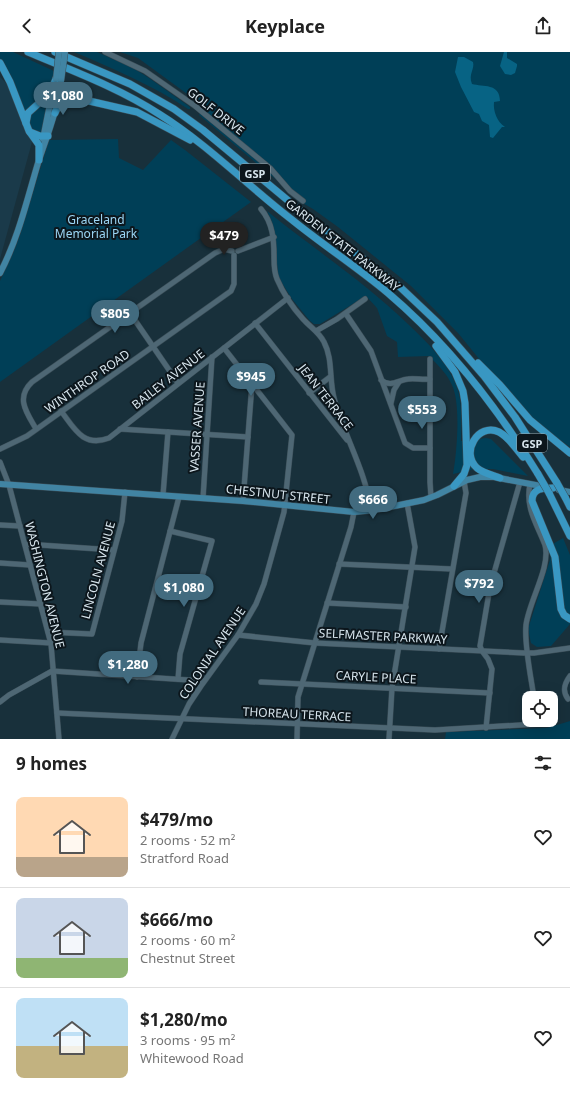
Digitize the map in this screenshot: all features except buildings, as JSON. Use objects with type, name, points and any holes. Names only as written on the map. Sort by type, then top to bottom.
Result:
[{"type":"highway","name":"GARDEN STATE PARKWAY","points":[[28,52],[95,80],[140,102],[177,126],[298,225],[379,285],[411,314],[441,345],[483,394],[513,434],[538,474],[553,488],[567,494],[570,507]]},
{"type":"highway","name":"GARDEN STATE PARKWAY","points":[[60,53],[136,87],[180,113],[203,130],[297,208],[384,273],[411,296],[461,348],[497,393],[523,430],[553,488],[570,536]]},
{"type":"highway","points":[[0,63],[8,76],[27,127],[39,145],[39,160]]},
{"type":"highway","points":[[59,80],[60,92],[65,95],[122,108],[144,115],[194,142],[216,157]]},
{"type":"highway","points":[[46,136],[33,134],[27,127],[28,112],[49,94],[59,80]]},
{"type":"highway","points":[[54,113],[59,105],[64,101],[86,100]]},
{"type":"highway","points":[[411,314],[454,369],[464,391],[466,465],[464,474],[454,486]]},
{"type":"highway","points":[[437,322],[493,378],[527,417],[570,453]]},
{"type":"highway","points":[[464,481],[469,470],[472,442],[479,434],[486,431],[496,431],[504,436],[538,474]]},
{"type":"highway","points":[[470,453],[472,462],[477,468],[500,478]]},
{"type":"highway","points":[[553,488],[540,489],[536,491],[533,494],[532,501],[555,557],[561,609],[564,615],[570,619]]},
{"type":"main road","points":[[46,136],[59,80],[60,53]]},
{"type":"main road","points":[[0,273],[14,240],[60,92]]},
{"type":"main road","name":"CHESTNUT STREET","points":[[0,484],[243,501],[354,512],[371,511],[407,504],[431,497],[464,481],[480,477],[500,478],[553,488]]},
{"type":"street","name":"GOLF DRIVE","points":[[105,52],[145,71],[195,106],[270,168],[290,191],[303,201]]},
{"type":"street","points":[[261,209],[268,219],[274,237],[276,276],[288,298],[302,318],[316,331],[328,351],[334,401],[366,488],[371,511]]},
{"type":"street","points":[[36,429],[23,405],[23,395],[27,387],[32,382],[215,253],[224,249],[235,252],[274,237]]},
{"type":"street","name":"WINTHROP ROAD","points":[[0,449],[27,436],[60,411],[232,290],[234,284],[235,252]]},
{"type":"street","name":"BAILEY AVENUE","points":[[60,411],[78,434],[96,441],[104,440],[288,298]]},
{"type":"street","points":[[316,331],[346,314],[365,299]]},
{"type":"street","points":[[130,313],[178,383]]},
{"type":"street","points":[[346,314],[370,349],[406,444],[414,448],[430,448]]},
{"type":"street","name":"JEAN TERRACE","points":[[255,323],[351,446]]},
{"type":"street","points":[[224,348],[252,384],[243,501]]},
{"type":"street","name":"VASSER AVENUE","points":[[203,498],[212,357]]},
{"type":"street","points":[[430,359],[431,497]]},
{"type":"street","points":[[310,392],[330,377]]},
{"type":"street","points":[[381,379],[388,383],[399,382],[410,378],[430,379]]},
{"type":"street","points":[[391,407],[393,393],[399,382]]},
{"type":"street","name":"COLONIAL AVENUE","points":[[172,739],[189,704],[238,635],[256,604],[264,584],[284,512],[292,435],[252,384]]},
{"type":"street","points":[[120,429],[248,437]]},
{"type":"street","points":[[163,495],[168,432]]},
{"type":"street","name":"WASHINGTON AVENUE","points":[[0,462],[9,485],[51,643],[59,739]]},
{"type":"street","points":[[439,649],[466,493],[464,481]]},
{"type":"street","points":[[486,728],[492,669],[487,656],[482,651],[480,646],[490,587],[520,482]]},
{"type":"street","points":[[530,484],[528,496],[529,505],[545,543],[547,552],[527,622],[526,635],[533,691]]},
{"type":"street","name":"LINCOLN AVENUE","points":[[48,632],[92,634],[122,520],[125,492]]},
{"type":"street","points":[[137,677],[141,643],[179,496]]},
{"type":"street","points":[[389,739],[392,688],[415,543],[407,504]]},
{"type":"street","points":[[296,739],[298,698],[351,527],[354,512]]},
{"type":"street","points":[[0,525],[20,526]]},
{"type":"street","points":[[170,531],[212,541],[180,654],[178,679]]},
{"type":"street","points":[[25,544],[114,550]]},
{"type":"street","points":[[0,563],[30,565]]},
{"type":"street","points":[[339,564],[452,569]]},
{"type":"street","points":[[0,602],[41,604]]},
{"type":"street","points":[[327,603],[406,607]]},
{"type":"street","name":"SELFMASTER PARKWAY","points":[[238,635],[315,643],[399,648],[528,653],[570,648]]},
{"type":"street","points":[[0,640],[51,643]]},
{"type":"street","points":[[0,702],[53,671],[204,681]]},
{"type":"street","points":[[568,699],[565,695],[564,687],[570,676]]},
{"type":"street","name":"CARYLE PLACE","points":[[261,682],[490,692]]},
{"type":"street","name":"THOREAU TERRACE","points":[[57,713],[435,730],[486,728],[522,724]]},
{"type":"shaded area","points":[[504,52],[507,52],[507,58],[517,64],[515,73],[511,75],[505,74],[500,66]]},
{"type":"shaded area","points":[[458,57],[464,57],[473,62],[471,74],[472,84],[490,87],[497,91],[499,95],[500,101],[494,102],[494,109],[496,116],[505,127],[502,127],[493,138],[490,137],[489,125],[482,121],[479,114],[474,112],[461,87],[455,72]]},
{"type":"shaded area","points":[[0,77],[7,84],[32,142],[0,259]]},
{"type":"green space","points":[[0,52],[13,52],[54,71],[52,84],[48,91],[25,113],[10,74],[0,59]]},
{"type":"green space","points":[[74,52],[97,52],[133,68],[190,107],[190,109],[161,92]]},
{"type":"green space","points":[[120,52],[570,52],[570,447],[538,425],[489,371],[458,333],[411,286],[338,227],[296,199],[280,183],[199,115],[205,107],[138,58]]},
{"type":"green space","points":[[49,99],[42,133],[33,130],[29,123],[28,117]]},
{"type":"green space","name":"Graceland Memorial Park","points":[[118,139],[119,158],[143,170],[171,140],[251,202],[0,382],[0,281],[20,235],[49,140]]},
{"type":"green space","points":[[267,211],[340,266],[375,295],[423,338],[436,352],[452,376],[460,398],[461,441],[486,438],[491,439],[528,476],[493,469],[475,469],[453,474],[457,442],[457,404],[455,393],[448,377],[429,356],[398,357],[397,342],[387,336],[377,308],[366,296],[320,324],[314,324],[310,321],[292,299],[278,277],[275,236],[272,222]]},
{"type":"green space","points":[[563,538],[570,555],[570,624],[551,646],[537,647],[531,643],[528,629],[550,560],[551,545]]},
{"type":"green space","points":[[570,721],[570,739],[445,739],[446,732],[547,728],[558,727],[558,725]]}]
